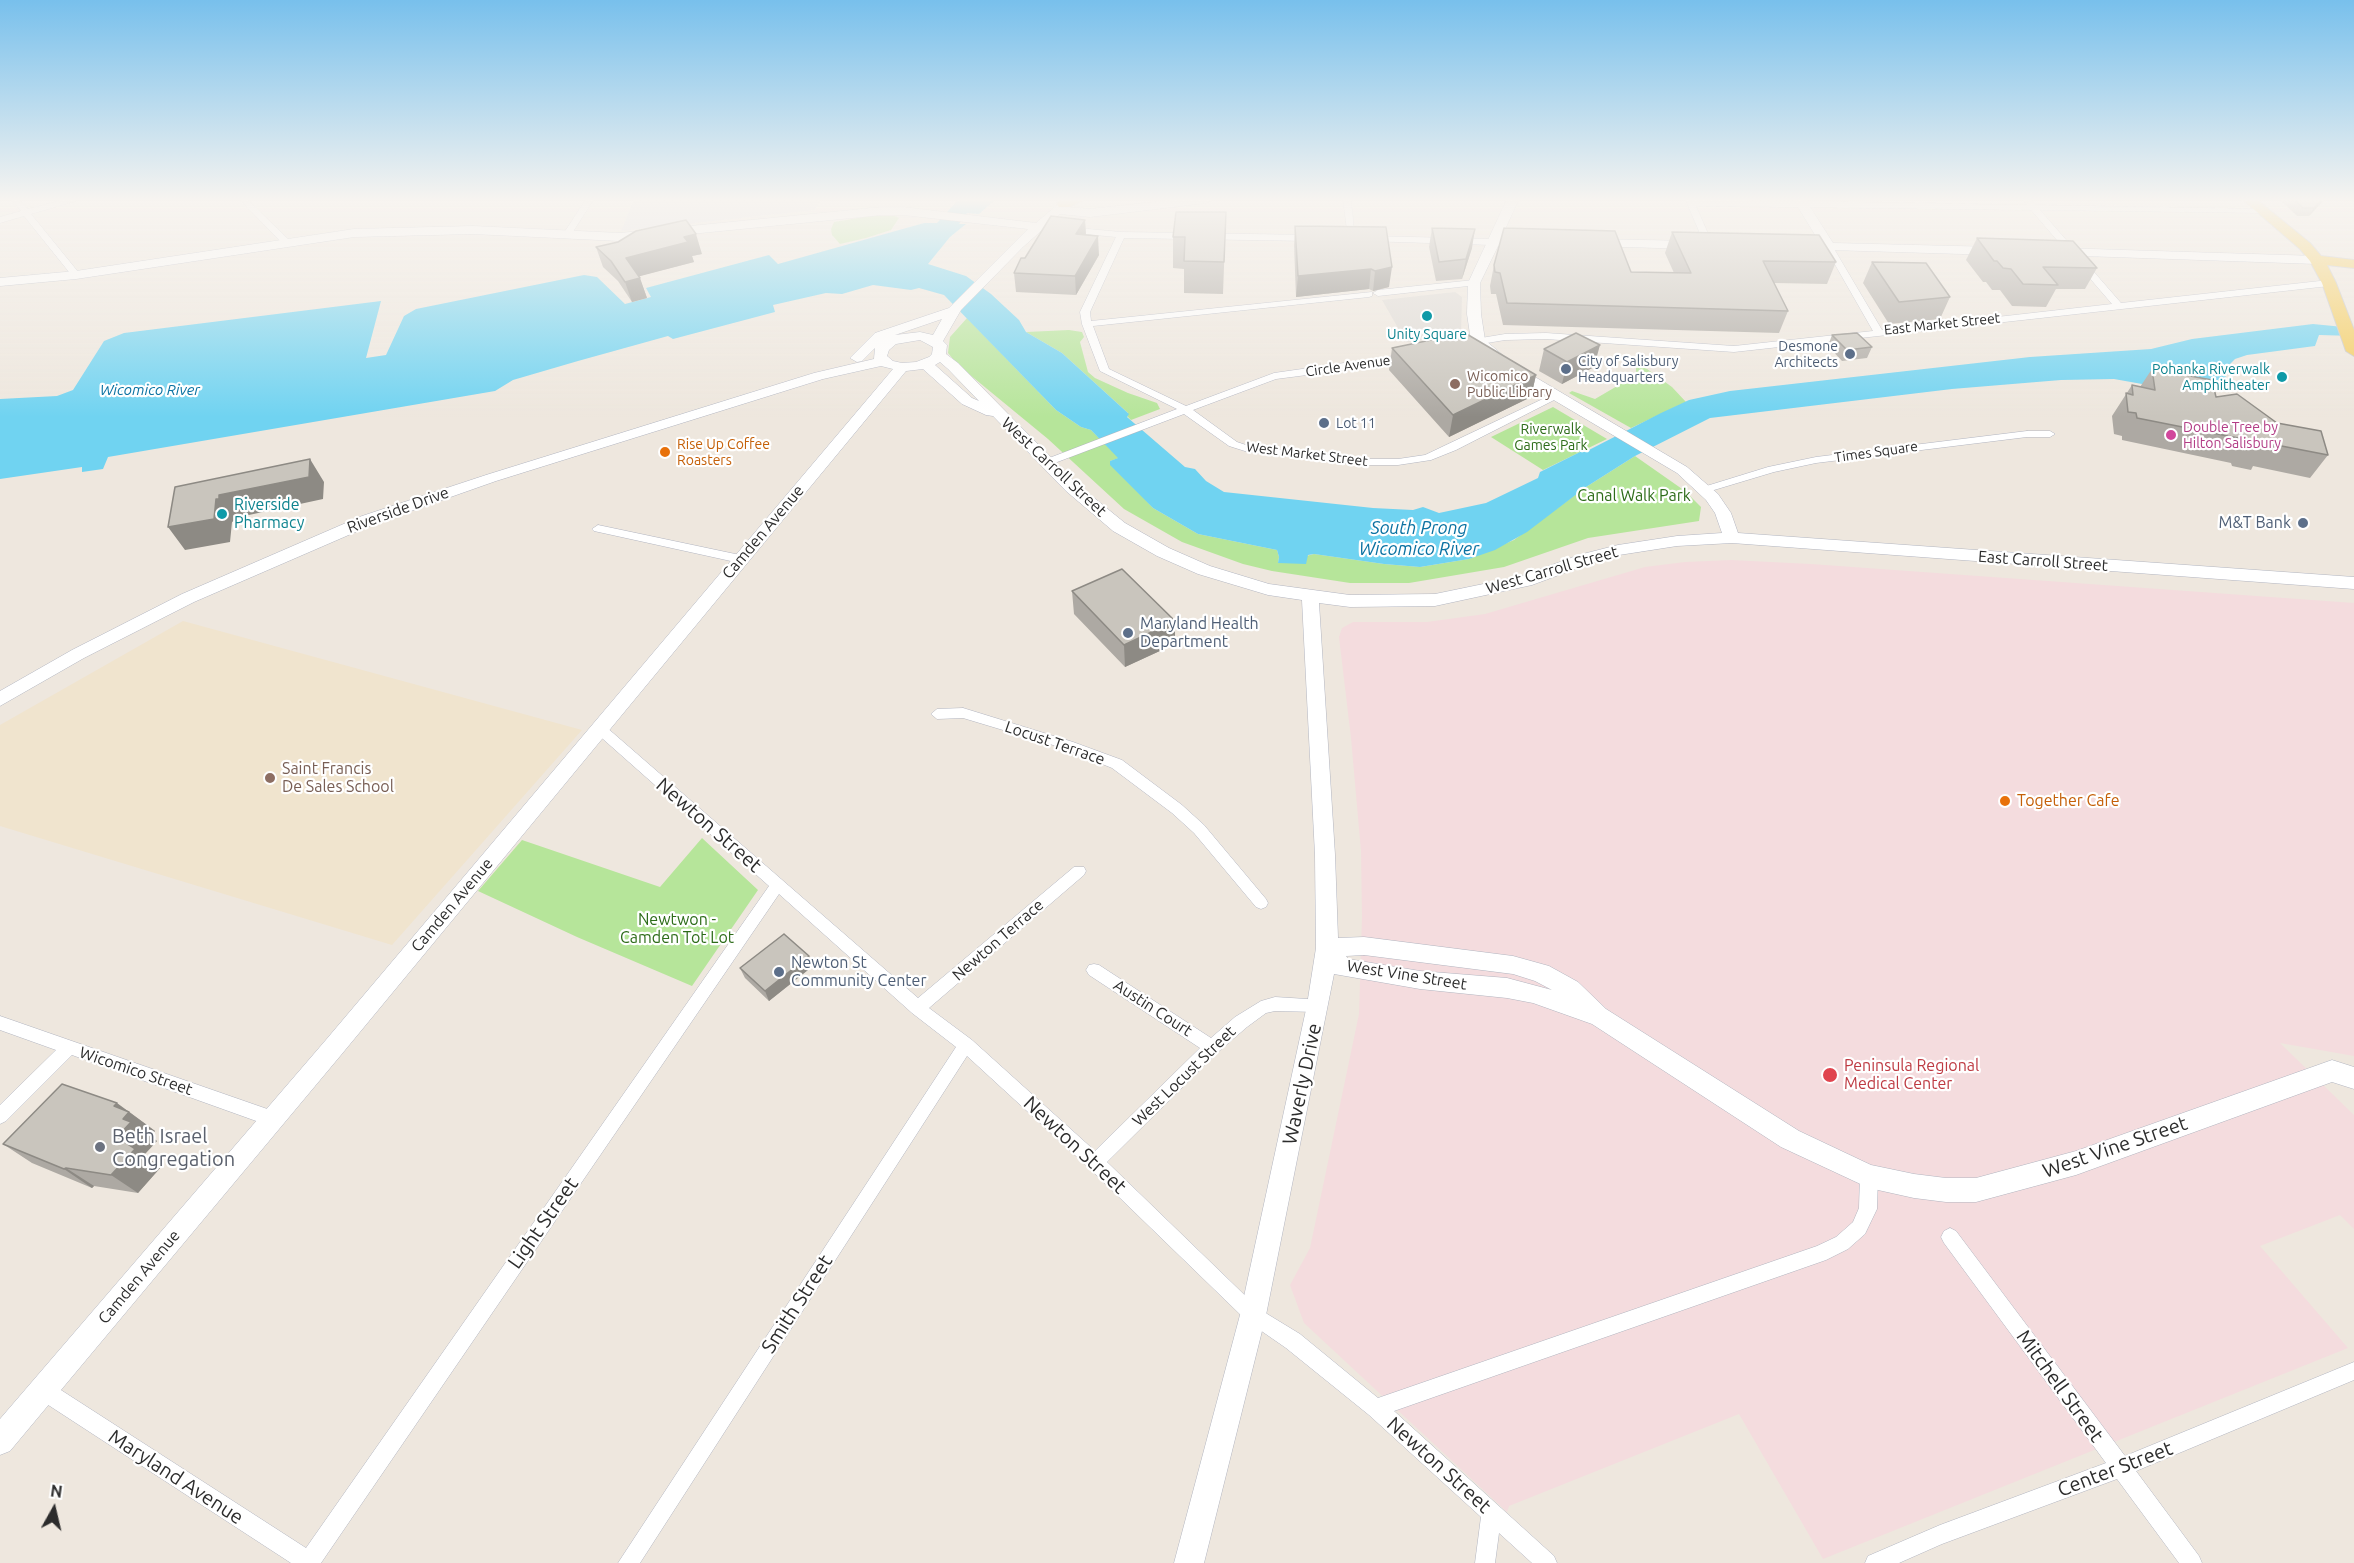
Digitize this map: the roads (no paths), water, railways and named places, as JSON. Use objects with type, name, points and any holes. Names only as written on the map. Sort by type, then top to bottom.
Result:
[{"type":"main road","points":[[2323,272],[2352,346]]},
{"type":"street","points":[[0,282],[95,272]]},
{"type":"street","points":[[955,310],[937,348],[926,364],[902,368],[882,355],[900,337],[932,326],[955,310],[994,272]]},
{"type":"street","points":[[1104,272],[1085,312],[1087,324],[1474,283]]},
{"type":"street","points":[[1479,272],[1474,283],[1474,314],[1478,341],[1508,367],[1555,397],[1682,470],[1704,490],[1723,513],[1732,538]]},
{"type":"street","points":[[1844,272],[1878,331]]},
{"type":"street","points":[[2088,272],[2118,306]]},
{"type":"street","name":"East Market Street","points":[[1478,341],[1504,337],[1546,336],[1734,349],[1878,331],[2329,283]]},
{"type":"street","points":[[857,358],[880,336],[955,310]]},
{"type":"street","name":"West Market Street","points":[[1087,324],[1105,371],[1184,409],[1218,436],[1248,449],[1363,462],[1398,462],[1427,458],[1555,397]]},
{"type":"street","points":[[900,337],[920,336],[937,348]]},
{"type":"street","points":[[1455,346],[1478,341]]},
{"type":"street","name":"West Carroll Street","points":[[937,348],[998,415],[1096,510],[1119,527],[1162,552],[1232,579],[1310,596],[1350,601],[1435,600],[1526,581],[1585,559],[1618,550],[1677,541],[1732,538]]},
{"type":"street","name":"Circle Avenue","points":[[1048,462],[1274,376],[1361,365],[1422,354]]},
{"type":"street","name":"Riverside Drive","points":[[819,376],[857,358],[882,355]]},
{"type":"street","name":"Riverside Drive","points":[[0,699],[78,654],[188,598],[267,561],[368,520],[491,478],[882,355]]},
{"type":"street","name":"West Carroll Street","points":[[926,364],[967,401],[998,415]]},
{"type":"street","name":"Camden Avenue","points":[[0,1441],[902,368]]},
{"type":"street","name":"Times Square","points":[[1704,490],[1772,469],[1816,460],[2027,434],[2050,434]]},
{"type":"street","points":[[598,529],[740,559]]},
{"type":"street","name":"East Carroll Street","points":[[1732,538],[2354,583]]},
{"type":"street","name":"Waverly Drive","points":[[1189,1563],[1253,1315],[1318,1005],[1327,948],[1325,855],[1310,596]]},
{"type":"street","name":"Locust Terrace","points":[[937,714],[963,713],[1068,745],[1117,764],[1177,809],[1198,829],[1261,903]]},
{"type":"street","name":"Newton Street","points":[[600,729],[918,1008],[966,1045],[1095,1162],[1253,1315],[1293,1341],[1376,1408],[1546,1563]]},
{"type":"street","name":"Newton Terrace","points":[[918,1008],[1079,871]]},
{"type":"street","name":"Light Street","points":[[309,1562],[777,885]]},
{"type":"street","name":"West Vine Street","points":[[1327,948],[1341,967],[1420,980],[1507,988],[1533,993],[1598,1016],[1790,1139],[1869,1176],[1914,1186],[1976,1190],[2076,1163],[2343,1074]]},
{"type":"street","name":"Austin Court","points":[[1094,970],[1212,1047]]},
{"type":"street","name":"West Locust Street","points":[[1095,1162],[1212,1047],[1261,1008],[1275,1004],[1318,1005]]},
{"type":"street","name":"Wicomico Street","points":[[0,1023],[273,1119]]},
{"type":"street","name":"Smith Street","points":[[628,1563],[966,1045]]},
{"type":"street","points":[[0,1116],[69,1048]]},
{"type":"street","points":[[2343,1074],[2354,1092]]},
{"type":"street","points":[[1376,1408],[1820,1254],[1842,1243],[1859,1228],[1868,1209],[1869,1176]]},
{"type":"street","name":"Mitchell Street","points":[[1950,1237],[2192,1563]]},
{"type":"street","name":"Center Street","points":[[1875,1563],[1940,1535],[2120,1468],[2354,1371]]},
{"type":"street","name":"Maryland Avenue","points":[[43,1390],[309,1562]]},
{"type":"street","points":[[1485,1563],[1492,1513]]},
{"type":"water","points":[[706,272],[953,272],[966,276],[991,294],[1019,320],[1026,332],[1062,353],[1129,414],[1127,417],[1185,467],[1195,469],[1206,481],[1224,492],[1373,508],[1413,510],[1423,507],[1439,513],[1486,503],[1538,478],[1540,472],[1689,400],[1730,391],[2030,357],[2151,349],[2192,339],[2313,324],[2354,328],[2354,336],[2319,335],[2315,346],[2247,355],[2235,359],[2228,366],[2225,380],[2209,390],[2170,389],[2114,379],[2061,380],[1952,389],[1710,418],[1635,456],[1586,487],[1527,532],[1495,550],[1469,559],[1420,567],[1314,554],[1308,555],[1306,564],[1278,563],[1277,550],[1198,534],[1153,508],[1110,465],[1110,461],[1118,458],[1091,430],[1081,427],[1056,410],[944,295],[919,288],[911,290],[873,285],[842,294],[826,293],[773,305],[775,312],[673,339],[668,336],[578,361],[513,380],[495,391],[108,457],[103,469],[82,472],[82,467],[0,479],[0,399],[57,396],[73,390],[104,341],[124,333],[381,301],[366,358],[386,355],[404,316],[416,309],[584,275],[597,277],[625,304],[651,297],[646,288]]},
{"type":"place","name":"Unity Square","points":[[1427,316]]},
{"type":"place","name":"Desmone Architects","points":[[1850,354]]},
{"type":"place","name":"City of Salisbury Headquarters","points":[[1566,369]]},
{"type":"place","name":"Pohanka Riverwalk Amphitheater","points":[[2282,377]]},
{"type":"place","name":"Wicomico Public Library","points":[[1455,384]]},
{"type":"place","name":"Lot 11","points":[[1324,423]]},
{"type":"place","name":"Double Tree by Hilton Salisbury","points":[[2171,435]]},
{"type":"place","name":"Rise Up Coffee Roasters","points":[[665,452]]},
{"type":"place","name":"Riverside Pharmacy","points":[[222,514]]},
{"type":"place","name":"M&T Bank","points":[[2303,523]]},
{"type":"place","name":"Maryland Health Department","points":[[1128,633]]},
{"type":"place","name":"Saint Francis De Sales School","points":[[270,778]]},
{"type":"place","name":"Together Cafe","points":[[2005,801]]},
{"type":"place","name":"Newton St Community Center","points":[[779,972]]},
{"type":"place","name":"Peninsula Regional Medical Center","points":[[1830,1075]]},
{"type":"place","name":"Beth Israel Congregation","points":[[100,1147]]},
{"type":"water label","name":"Wicomico River","points":[[150,390]]},
{"type":"water label","name":"South Prong Wicomico River","points":[[1419,538]]},
{"type":"park label","name":"Riverwalk Games Park","points":[[1551,438]]},
{"type":"park label","name":"Canal Walk Park","points":[[1634,496]]},
{"type":"park label","name":"Newtwon - Camden Tot Lot","points":[[677,929]]}]
